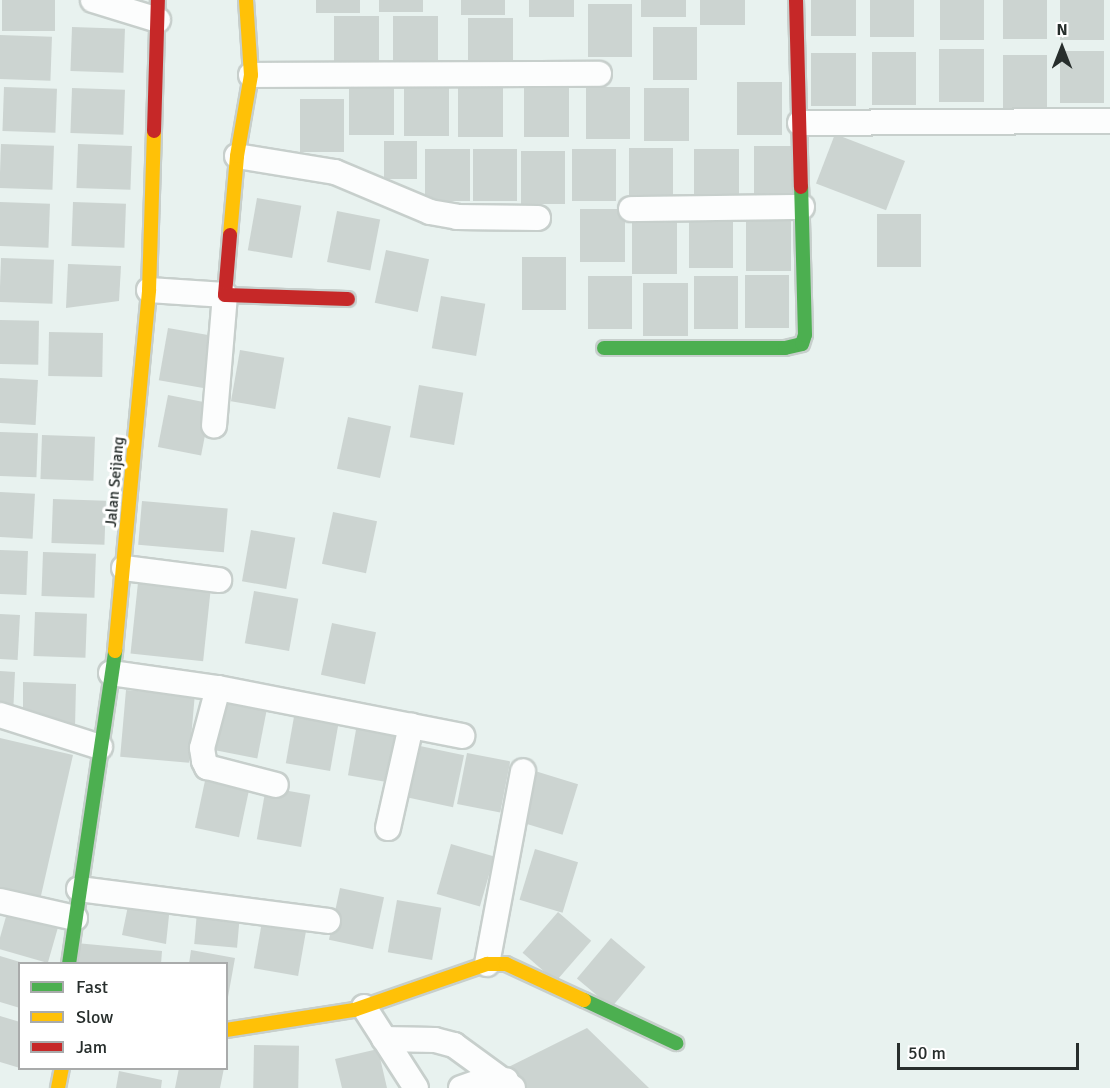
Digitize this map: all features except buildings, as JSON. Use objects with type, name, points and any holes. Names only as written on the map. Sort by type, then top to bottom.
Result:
[{"type":"street","points":[[93,0],[158,10]]},
{"type":"street","points":[[214,426],[237,156],[251,75],[246,0]]},
{"type":"street","points":[[604,348],[785,348],[802,344],[805,335],[796,0]]},
{"type":"street","name":"Jalan Seijang","points":[[69,962],[124,568],[148,290],[158,10]]},
{"type":"street","points":[[251,75],[599,74]]},
{"type":"street","points":[[800,123],[1110,121]]},
{"type":"street","points":[[237,156],[335,172],[430,212],[457,217],[538,218]]},
{"type":"street","points":[[631,209],[802,207]]},
{"type":"street","points":[[148,290],[348,299]]},
{"type":"street","points":[[124,568],[219,580]]},
{"type":"street","points":[[111,673],[218,688],[462,736]]},
{"type":"street","points":[[218,688],[202,748],[204,761],[207,766],[276,785]]},
{"type":"street","points":[[0,715],[100,747]]},
{"type":"street","points":[[388,828],[411,726]]},
{"type":"street","points":[[488,964],[523,771]]},
{"type":"street","points":[[79,890],[328,921]]},
{"type":"street","points":[[0,901],[75,918]]},
{"type":"street","points":[[228,1030],[364,1007],[488,964],[506,964],[676,1043]]},
{"type":"street","points":[[364,1007],[417,1088]]},
{"type":"street","points":[[384,1039],[435,1040],[454,1045],[510,1084]]},
{"type":"street","points":[[58,1088],[62,1070]]},
{"type":"street","points":[[461,1088],[481,1081],[510,1084]]},
{"type":"traffic: fast","points":[[604,348],[785,348],[802,344],[805,335],[801,187]]},
{"type":"traffic: fast","points":[[69,962],[115,651]]},
{"type":"traffic: fast","points":[[584,1000],[676,1043]]},
{"type":"traffic: slow","points":[[230,235],[237,156],[251,75],[246,0]]},
{"type":"traffic: slow","points":[[115,651],[149,290],[154,131]]},
{"type":"traffic: slow","points":[[228,1030],[354,1010],[487,964],[506,964],[584,1000]]},
{"type":"traffic: slow","points":[[58,1088],[62,1070]]},
{"type":"traffic: jam","points":[[154,131],[158,0]]},
{"type":"traffic: jam","points":[[796,0],[801,187]]},
{"type":"traffic: jam","points":[[230,235],[225,295],[348,299]]}]
